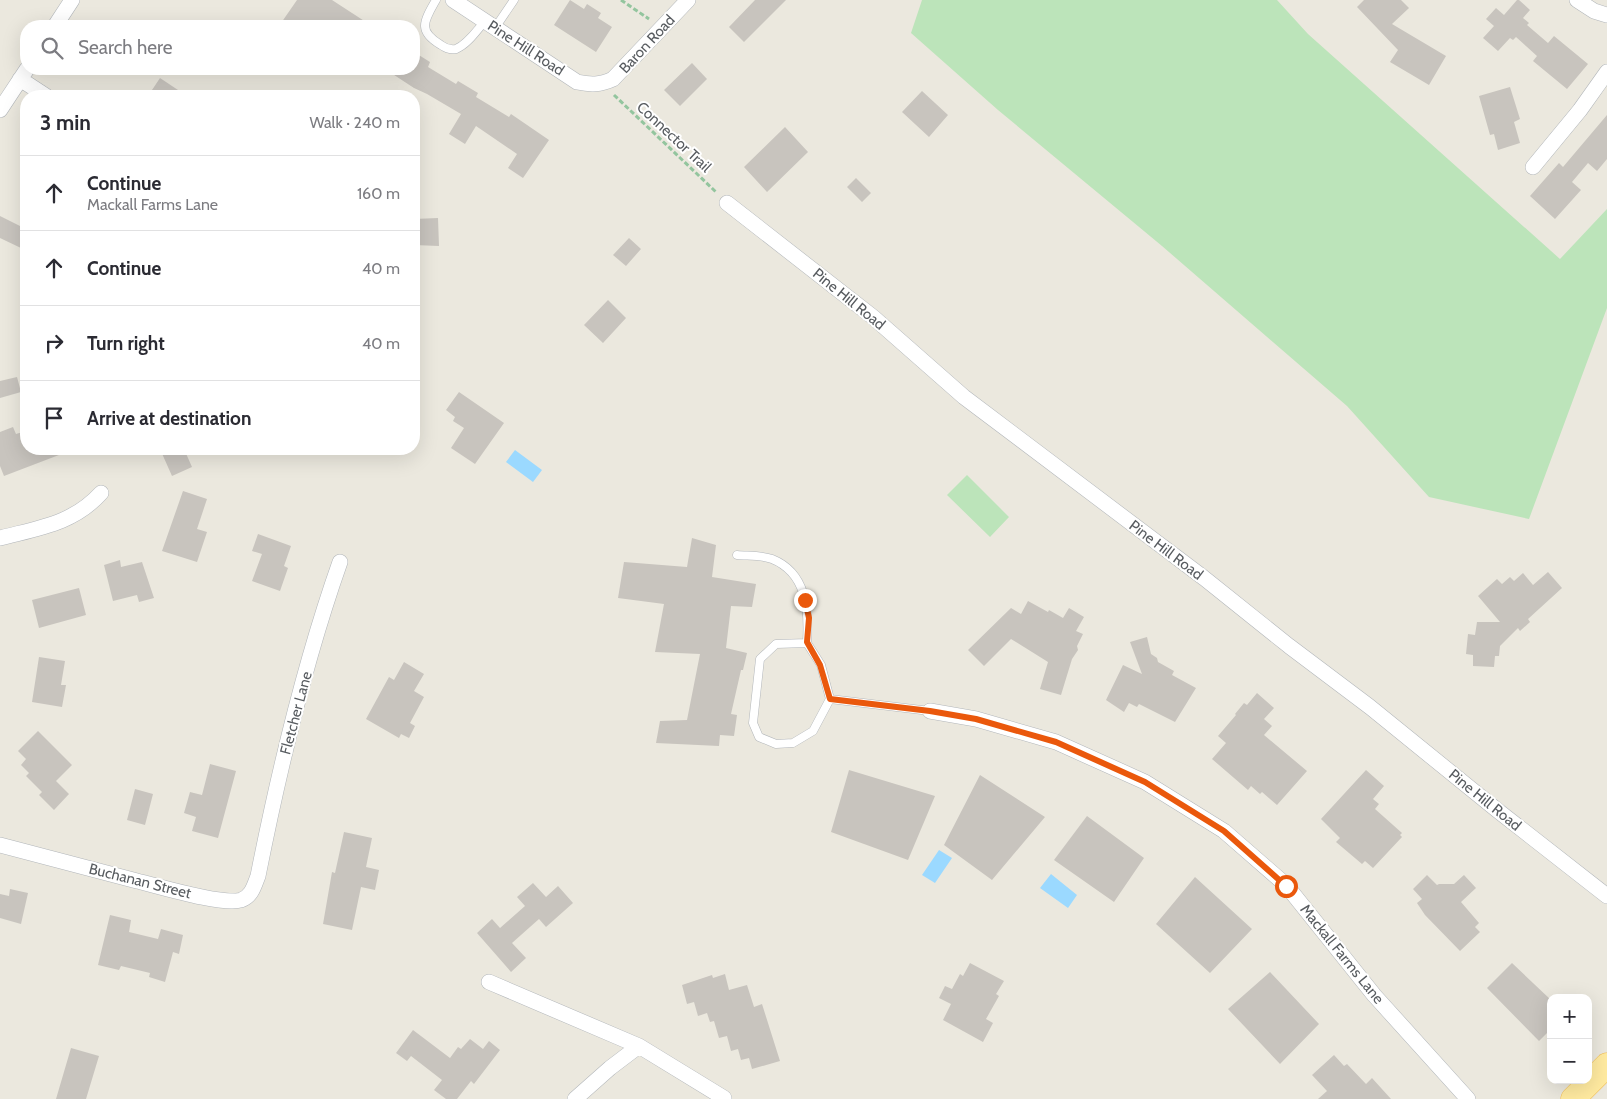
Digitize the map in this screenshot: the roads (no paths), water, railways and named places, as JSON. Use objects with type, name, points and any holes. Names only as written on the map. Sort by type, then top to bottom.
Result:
[{"type":"main road","points":[[1573,1099],[1607,1065]]},
{"type":"street","points":[[59,20],[72,0]]},
{"type":"street","name":"Pine Hill Road","points":[[453,0],[577,82],[590,85],[602,84]]},
{"type":"street","name":"Baron Road","points":[[602,84],[613,79],[688,0]]},
{"type":"street","points":[[1577,0],[1594,11],[1607,15]]},
{"type":"street","points":[[1533,166],[1580,110],[1607,72]]},
{"type":"street","points":[[0,110],[23,75]]},
{"type":"street","points":[[25,75],[40,90]]},
{"type":"street","name":"Pine Hill Road","points":[[729,205],[873,317],[964,397],[1204,578],[1289,646],[1370,707],[1607,896]]},
{"type":"street","points":[[0,538],[59,523],[78,514],[101,493]]},
{"type":"street","name":"Fletcher Lane","points":[[260,866],[285,752],[309,662],[340,562]]},
{"type":"street","name":"Mackall Farms Lane","points":[[930,711],[976,719],[1056,742],[1145,782],[1224,831],[1286,886],[1374,995],[1468,1099]]},
{"type":"street","name":"Buchanan Street","points":[[0,845],[184,893],[227,901],[239,901],[247,897],[252,891],[260,866]]},
{"type":"street","points":[[489,982],[638,1046],[724,1098]]},
{"type":"street","points":[[575,1099],[638,1046]]},
{"type":"lane","points":[[436,0],[425,22],[425,31],[432,40],[446,49],[455,49],[466,42],[490,24],[514,0]]},
{"type":"lane","points":[[737,555],[771,558],[794,574],[802,588],[809,618],[807,642],[820,665],[830,699],[813,731],[793,743],[776,744],[759,737],[753,723],[760,659],[776,644],[807,642]]},
{"type":"lane","points":[[830,699],[930,711]]},
{"type":"water","points":[[515,450],[542,470],[533,482],[506,462]]},
{"type":"water","points":[[939,850],[952,858],[935,883],[922,875]]},
{"type":"water","points":[[1051,874],[1077,895],[1068,908],[1040,888]]}]
